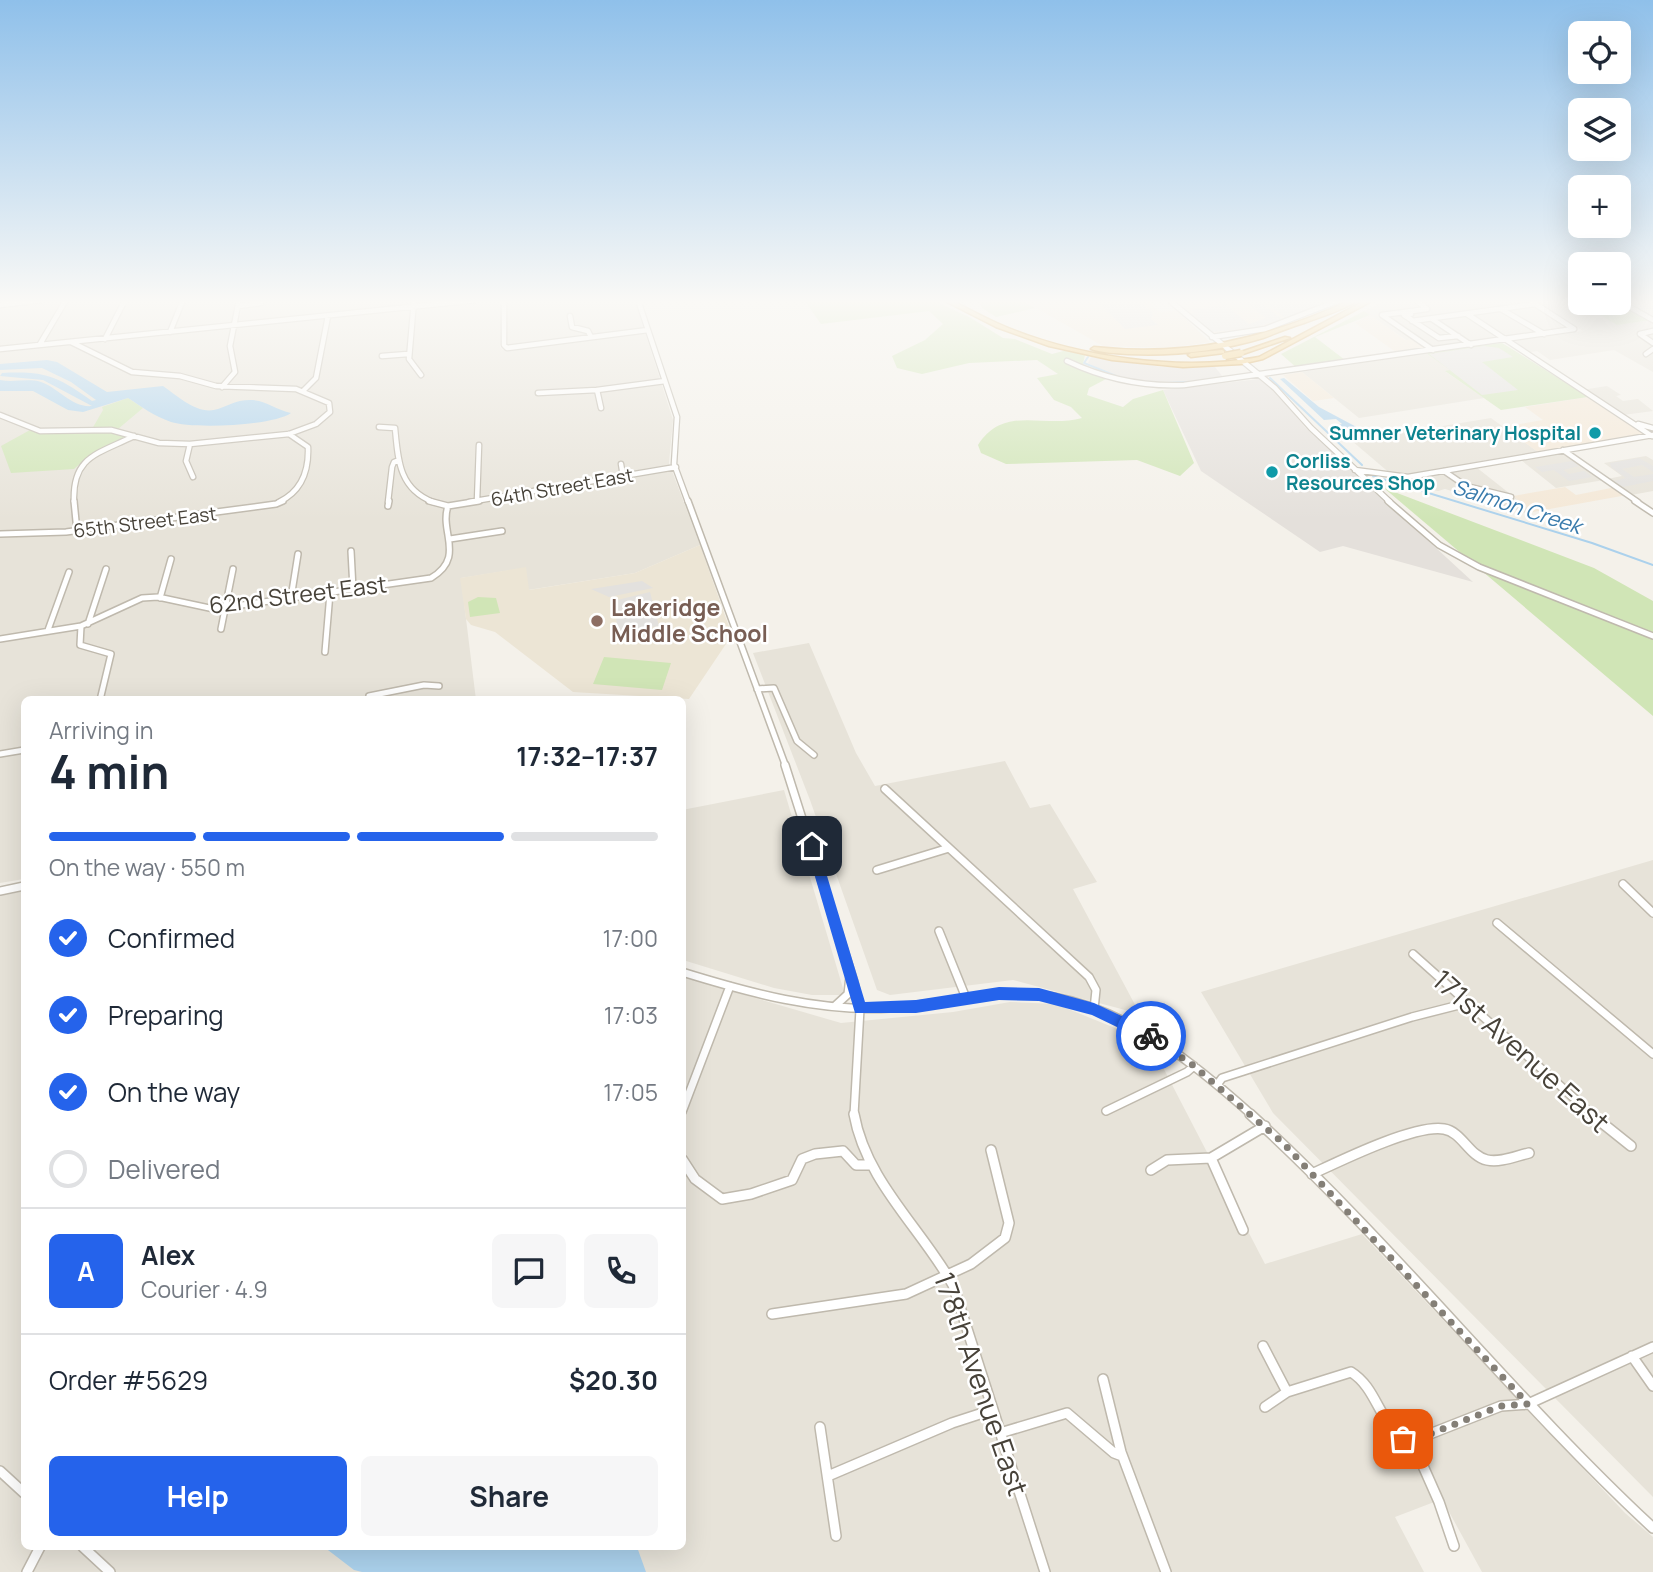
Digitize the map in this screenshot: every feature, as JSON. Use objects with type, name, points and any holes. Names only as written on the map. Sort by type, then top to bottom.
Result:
[{"type":"street","points":[[0,415],[40,431],[103,430],[159,443],[190,444],[289,435],[316,424],[331,412],[329,403],[289,387],[222,387],[180,376],[153,373]]},
{"type":"street","points":[[222,387],[234,373]]},
{"type":"street","points":[[303,391],[316,379],[317,373]]},
{"type":"street","points":[[662,373],[679,426],[674,454],[676,467]]},
{"type":"street","points":[[1096,373],[1153,386],[1198,384],[1278,373]]},
{"type":"street","points":[[1256,373],[1280,392],[1354,470],[1423,532],[1458,556],[1653,636]]},
{"type":"street","points":[[1554,373],[1652,436]]},
{"type":"street","points":[[538,393],[597,390],[665,381]]},
{"type":"street","points":[[597,390],[601,408]]},
{"type":"street","points":[[1622,417],[1653,428]]},
{"type":"street","points":[[379,427],[393,427],[403,480],[411,492],[427,501],[448,506],[446,510],[450,539],[502,531]]},
{"type":"street","name":"65th Street East","points":[[0,534],[77,531],[264,507],[289,499],[302,486],[309,450],[304,442],[289,435]]},
{"type":"street","points":[[77,531],[72,482],[75,470],[86,460],[134,436]]},
{"type":"street","points":[[1354,470],[1404,477],[1652,436]]},
{"type":"street","points":[[190,444],[186,461],[193,477]]},
{"type":"street","points":[[477,501],[479,445]]},
{"type":"street","points":[[1563,450],[1653,513]]},
{"type":"street","points":[[388,506],[392,467],[398,460]]},
{"type":"street","points":[[621,464],[623,476]]},
{"type":"street","name":"64th Street East","points":[[448,506],[676,467]]},
{"type":"street","name":"178th Avenue East","points":[[676,467],[797,801],[850,967],[860,1009],[853,1109],[858,1136],[871,1165],[948,1275],[1045,1572]]},
{"type":"street","points":[[1444,471],[1466,486],[1511,497]]},
{"type":"street","name":"62nd Street East","points":[[0,639],[84,625],[132,601],[160,597],[189,606],[225,608],[423,580],[437,575],[448,561],[450,539]]},
{"type":"street","points":[[351,551],[353,589]]},
{"type":"street","points":[[291,598],[298,554]]},
{"type":"street","points":[[160,597],[171,559]]},
{"type":"street","points":[[101,696],[111,654],[80,645],[84,625],[106,569]]},
{"type":"street","points":[[221,629],[233,569]]},
{"type":"street","points":[[48,630],[69,572]]},
{"type":"street","points":[[328,593],[325,652],[328,593]]},
{"type":"street","points":[[369,696],[439,686]]},
{"type":"street","points":[[757,689],[771,687],[776,691],[797,741],[814,755]]},
{"type":"street","points":[[406,689],[407,696]]},
{"type":"street","points":[[0,754],[21,750]]},
{"type":"street","points":[[885,789],[1088,976],[1096,990],[1094,1009]]},
{"type":"street","points":[[877,870],[950,848]]},
{"type":"street","points":[[1623,884],[1653,913]]},
{"type":"street","points":[[0,891],[21,887]]},
{"type":"street","points":[[1497,923],[1653,1054]]},
{"type":"street","points":[[939,931],[966,998]]},
{"type":"street","name":"171st Avenue East","points":[[1413,954],[1608,1131],[1631,1146]]},
{"type":"street","points":[[832,1007],[846,1001],[850,994],[850,967]]},
{"type":"street","points":[[686,973],[785,1000],[860,1009],[916,1006],[1013,993],[1039,995],[1094,1009],[1145,1033],[1194,1066],[1265,1126],[1570,1450],[1653,1528]]},
{"type":"street","points":[[686,1102],[730,986]]},
{"type":"street","points":[[1217,1085],[1222,1078],[1290,1055],[1467,1003]]},
{"type":"street","points":[[1106,1111],[1187,1072],[1194,1066]]},
{"type":"street","points":[[1151,1170],[1167,1160],[1210,1158],[1265,1126]]},
{"type":"street","points":[[1312,1174],[1406,1137],[1437,1128],[1454,1134],[1483,1159],[1495,1160],[1529,1153]]},
{"type":"street","points":[[772,1314],[889,1298],[913,1292],[971,1264],[1005,1238],[1009,1223],[991,1150]]},
{"type":"street","points":[[686,1166],[695,1179],[722,1199],[751,1194],[792,1180],[802,1159],[815,1154],[843,1152],[856,1165],[871,1165]]},
{"type":"street","points":[[1210,1158],[1243,1230]]},
{"type":"street","points":[[1263,1346],[1287,1392]]},
{"type":"street","points":[[1265,1407],[1287,1392],[1351,1371],[1362,1378],[1391,1430],[1403,1439],[1412,1441],[1501,1406],[1528,1404],[1653,1347]]},
{"type":"street","points":[[1632,1356],[1653,1386]]},
{"type":"street","points":[[1103,1379],[1107,1405],[1122,1455],[1166,1572]]},
{"type":"street","points":[[828,1476],[952,1423],[992,1409]]},
{"type":"street","points":[[1000,1433],[1066,1413],[1114,1453],[1122,1455]]},
{"type":"street","points":[[820,1427],[836,1536]]},
{"type":"street","points":[[1412,1441],[1454,1546]]},
{"type":"street","points":[[0,1471],[21,1490]]},
{"type":"street","points":[[27,1572],[38,1550]]},
{"type":"street","points":[[86,1550],[110,1572]]},
{"type":"shaded area","points":[[0,373],[658,373],[673,420],[669,463],[700,545],[635,573],[528,590],[525,568],[461,578],[476,696],[21,696],[21,880],[0,883]]},
{"type":"shaded area","points":[[1108,373],[1220,373],[1223,377],[1181,382],[1143,381]]},
{"type":"shaded area","points":[[1304,373],[1448,373],[1484,398],[1359,418]]},
{"type":"shaded area","points":[[1304,373],[1334,398],[1313,401],[1283,375]]},
{"type":"shaded area","points":[[1454,373],[1497,373],[1518,390],[1482,395]]},
{"type":"shaded area","points":[[1259,379],[1277,394],[1305,427],[1473,582],[1343,546],[1320,552],[1201,471],[1163,390]]},
{"type":"shaded area","points":[[1607,386],[1621,395],[1616,396],[1623,401],[1638,399],[1653,411],[1623,415],[1582,390]]},
{"type":"shaded area","points":[[1588,397],[1646,434],[1538,452],[1503,427],[1543,420],[1525,407]]},
{"type":"shaded area","points":[[1491,418],[1538,452],[1392,475],[1352,441]]},
{"type":"shaded area","points":[[1565,452],[1604,480],[1556,488],[1521,460]]},
{"type":"shaded area","points":[[1646,456],[1653,460],[1653,491],[1631,495],[1607,479],[1622,476],[1604,463]]},
{"type":"shaded area","points":[[1639,458],[1653,466],[1653,472],[1642,465],[1622,469],[1634,477],[1653,474],[1653,481],[1623,487],[1614,481],[1626,478],[1611,467],[1610,463]]},
{"type":"shaded area","points":[[1572,461],[1579,466],[1563,470],[1569,474],[1584,471],[1592,477],[1569,481],[1554,470],[1542,472],[1535,467]]},
{"type":"shaded area","points":[[1476,467],[1533,512],[1526,513],[1445,489],[1438,491],[1408,484],[1403,480]]},
{"type":"shaded area","points":[[1565,487],[1576,495],[1616,487],[1627,495],[1533,512],[1513,496]]},
{"type":"shaded area","name":"Lakeridge Middle School","points":[[700,545],[732,635],[689,699],[686,696],[573,692],[495,632],[471,625],[466,619],[460,578],[526,567],[529,590],[635,573]]},
{"type":"shaded area","points":[[642,581],[653,588],[609,597],[591,589]]},
{"type":"shaded area","points":[[650,592],[659,626],[618,630],[613,601]]},
{"type":"shaded area","points":[[809,643],[856,753],[875,786],[1005,761],[1030,808],[1050,804],[1097,882],[1073,889],[1140,1014],[1013,980],[890,995],[877,990],[810,800],[753,653]]},
{"type":"shaded area","points":[[784,790],[845,995],[812,995],[774,988],[686,961],[686,809]]},
{"type":"shaded area","points":[[1653,860],[1653,1497],[1273,1113],[1201,992]]},
{"type":"shaded area","points":[[21,892],[21,1550],[686,1550],[686,978],[841,1023],[953,1012],[1010,1002],[1056,1004],[1115,1028],[1154,1050],[1265,1264],[1362,1234],[1625,1513],[1653,1537],[1653,1572],[1482,1572],[1442,1499],[1395,1517],[1424,1572],[0,1572],[0,896]]},
{"type":"green space","points":[[1097,373],[1106,379],[1089,388],[1087,395],[1123,407],[1133,399],[1163,390],[1194,463],[1180,476],[1137,460],[1006,464],[981,453],[978,445],[1000,425],[1012,421],[1067,421],[1082,418],[1071,407],[1054,400],[1037,378],[1058,374]]},
{"type":"green space","points":[[1448,373],[1550,373],[1588,397],[1501,410]]},
{"type":"green space","points":[[128,398],[143,408],[118,429],[92,429],[103,410],[102,407]]},
{"type":"green space","points":[[30,430],[49,434],[112,432],[129,436],[83,461],[74,469],[11,473],[1,446]]},
{"type":"green space","points":[[1384,488],[1594,568],[1653,601],[1653,716]]},
{"type":"green space","points":[[478,597],[496,598],[500,613],[470,617],[468,602]]},
{"type":"green space","points":[[604,657],[671,663],[662,690],[593,684]]},
{"type":"water","points":[[2,373],[40,374],[69,386],[92,401],[96,400],[71,382],[53,373],[76,373],[107,392],[163,386],[203,410],[218,409],[250,400],[291,413],[268,421],[232,425],[181,424],[165,420],[128,398],[83,412],[68,410],[33,391],[0,391],[0,380],[36,381],[48,385],[78,404],[92,406],[43,380],[0,376]]},
{"type":"water","points":[[1284,378],[1319,407],[1364,431],[1358,434],[1334,426],[1342,424],[1336,419],[1324,420],[1280,379]]},
{"type":"water","points":[[328,1550],[638,1550],[646,1572],[362,1572],[354,1570]]},
{"type":"waterway","name":"Salmon Creek","points":[[1110,373],[1116,376]]},
{"type":"waterway","name":"Salmon Creek","points":[[1270,378],[1362,465]]},
{"type":"waterway","name":"Salmon Creek","points":[[1166,383],[1188,382]]},
{"type":"waterway","name":"Salmon Creek","points":[[1373,476],[1592,543],[1653,565]]},
{"type":"way so far","points":[[1151,1036],[1194,1066],[1283,1143],[1528,1404],[1512,1403],[1501,1406],[1412,1441],[1403,1439]]},
{"type":"place","name":"Sumner Veterinary Hospital","points":[[1595,433]]},
{"type":"place","name":"Corliss Resources Shop","points":[[1272,472]]},
{"type":"place","name":"Lakeridge Middle School","points":[[597,621]]},
{"type":"route","points":[[812,846],[855,982],[860,1009],[916,1006],[1013,993],[1051,996],[1112,1016],[1151,1036]]}]
